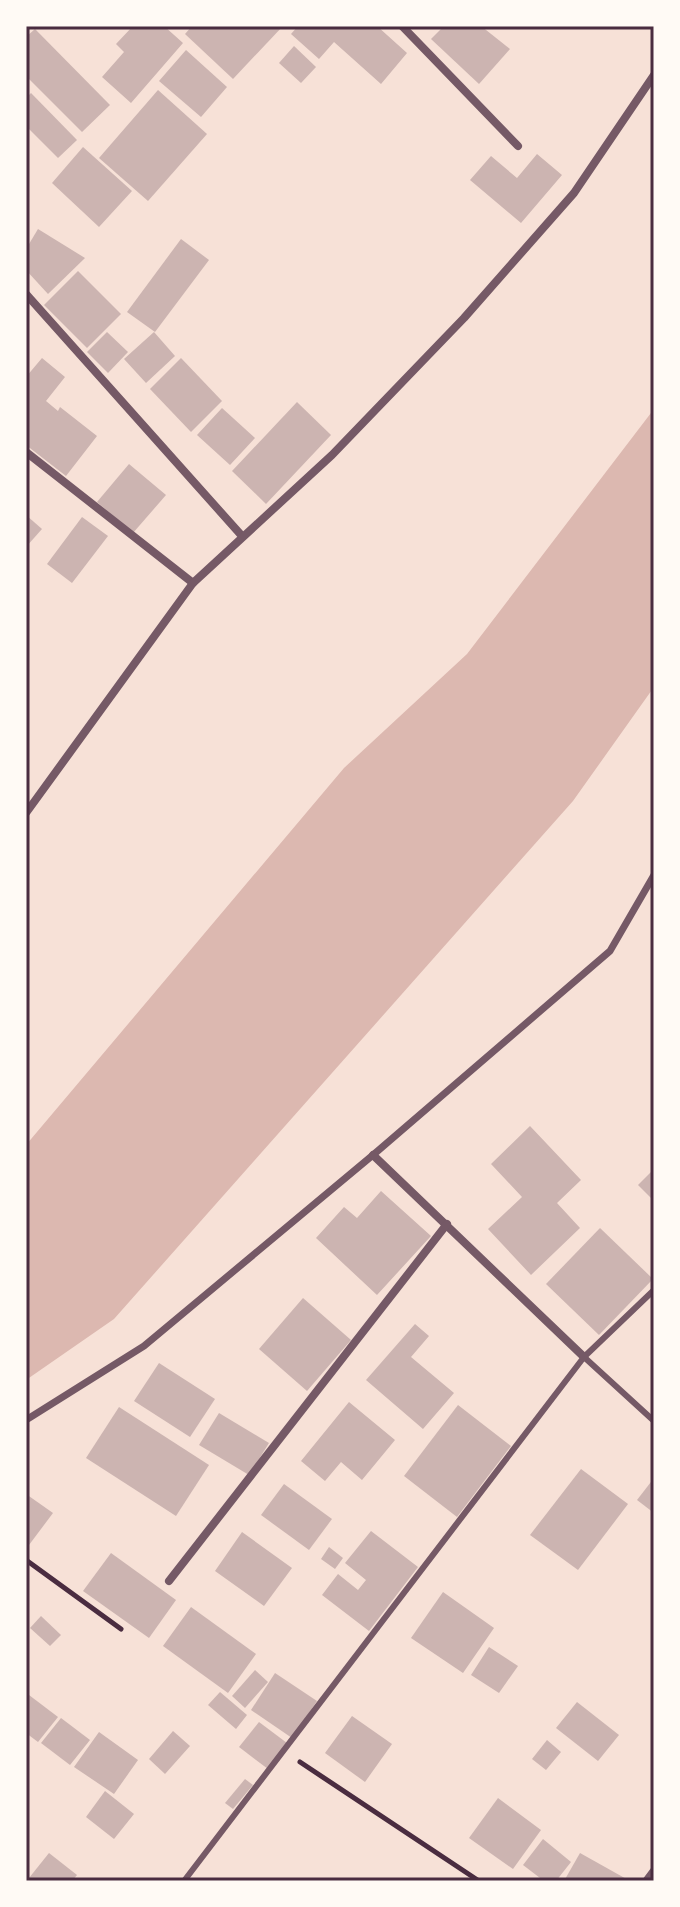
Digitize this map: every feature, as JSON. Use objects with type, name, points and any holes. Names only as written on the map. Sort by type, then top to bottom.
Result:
[{"type":"street","points":[[402,26],[518,146]]},
{"type":"street","points":[[26,813],[193,583],[332,455],[464,318],[574,193],[654,75]]},
{"type":"street","points":[[26,294],[242,536]]},
{"type":"street","points":[[26,452],[193,583]]},
{"type":"street","points":[[26,1420],[144,1346],[610,951],[654,875]]},
{"type":"street","points":[[373,1155],[584,1357]]},
{"type":"street","points":[[169,1581],[447,1224]]},
{"type":"lane","points":[[184,1881],[584,1357],[654,1290]]},
{"type":"lane","points":[[584,1357],[654,1421]]},
{"type":"lane","points":[[645,1881],[654,1869]]},
{"type":"path","points":[[26,1560],[121,1629]]},
{"type":"path","points":[[285,1751],[479,1881]]},
{"type":"shaded area","points":[[654,409],[654,687],[573,801],[114,1319],[26,1380],[26,1145],[344,768],[467,654]]},
{"type":"building","points":[[133,26],[164,26],[183,43],[131,103],[102,77],[124,52],[116,44]]},
{"type":"building","points":[[192,26],[283,26],[233,79],[185,34]]},
{"type":"building","points":[[298,26],[377,26],[407,53],[381,84],[334,42],[319,59],[291,34]]},
{"type":"building","points":[[444,26],[481,26],[510,49],[479,84],[431,39]]},
{"type":"building","points":[[35,29],[110,105],[82,132],[26,76],[26,37]]},
{"type":"building","points":[[294,46],[316,67],[301,83],[279,63]]},
{"type":"building","points":[[186,50],[227,87],[201,117],[159,81]]},
{"type":"building","points":[[158,90],[207,134],[148,201],[99,158]]},
{"type":"building","points":[[31,93],[77,140],[58,158],[26,126],[26,98]]},
{"type":"building","points":[[83,147],[132,191],[99,227],[52,183]]},
{"type":"building","points":[[537,154],[562,175],[521,223],[470,180],[491,156],[517,178]]},
{"type":"building","points":[[38,229],[85,258],[48,294],[26,270],[26,249]]},
{"type":"building","points":[[181,239],[209,260],[155,332],[127,312]]},
{"type":"building","points":[[78,271],[121,314],[87,348],[44,305]]},
{"type":"building","points":[[107,332],[128,352],[108,373],[87,352]]},
{"type":"building","points":[[154,332],[175,356],[146,383],[124,359]]},
{"type":"building","points":[[42,358],[65,377],[46,401],[58,411],[60,407],[97,436],[66,476],[26,445],[26,377]]},
{"type":"building","points":[[181,358],[222,401],[191,432],[150,389]]},
{"type":"building","points":[[297,402],[331,435],[266,504],[232,471]]},
{"type":"building","points":[[222,408],[255,438],[230,465],[197,435]]},
{"type":"building","points":[[129,464],[166,495],[133,533],[97,502]]},
{"type":"building","points":[[26,515],[42,529],[26,547]]},
{"type":"building","points":[[82,517],[108,536],[72,583],[47,564]]},
{"type":"building","points":[[530,1126],[581,1180],[557,1203],[580,1228],[531,1275],[488,1229],[522,1197],[491,1164]]},
{"type":"building","points":[[654,1169],[654,1201],[638,1185]]},
{"type":"building","points":[[381,1191],[431,1236],[377,1295],[316,1238],[344,1207],[357,1218]]},
{"type":"building","points":[[600,1228],[653,1279],[599,1335],[546,1284]]},
{"type":"building","points":[[303,1298],[351,1340],[307,1391],[259,1349]]},
{"type":"building","points":[[415,1324],[429,1336],[411,1357],[454,1393],[423,1429],[366,1380]]},
{"type":"building","points":[[159,1363],[215,1399],[190,1437],[134,1401]]},
{"type":"building","points":[[349,1402],[395,1440],[362,1480],[341,1462],[325,1481],[301,1461]]},
{"type":"building","points":[[458,1405],[511,1446],[457,1517],[404,1476]]},
{"type":"building","points":[[119,1407],[209,1465],[176,1516],[86,1458]]},
{"type":"building","points":[[219,1413],[269,1443],[249,1475],[199,1445]]},
{"type":"building","points":[[581,1469],[628,1504],[578,1570],[530,1535]]},
{"type":"building","points":[[654,1478],[654,1513],[637,1500]]},
{"type":"building","points":[[284,1484],[332,1519],[309,1550],[261,1515]]},
{"type":"building","points":[[26,1494],[53,1513],[26,1549]]},
{"type":"building","points":[[371,1531],[418,1567],[369,1631],[322,1595],[338,1574],[358,1590],[366,1580],[345,1563]]},
{"type":"building","points":[[242,1532],[292,1568],[264,1606],[215,1571]]},
{"type":"building","points":[[329,1547],[343,1558],[335,1569],[321,1559]]},
{"type":"building","points":[[111,1553],[176,1600],[149,1638],[83,1591]]},
{"type":"building","points":[[443,1592],[494,1628],[463,1673],[411,1638]]},
{"type":"building","points":[[191,1607],[256,1654],[228,1693],[163,1646]]},
{"type":"building","points":[[41,1616],[61,1635],[50,1646],[30,1628]]},
{"type":"building","points":[[489,1647],[518,1666],[499,1693],[471,1675]]},
{"type":"building","points":[[255,1670],[268,1682],[245,1708],[232,1696]]},
{"type":"building","points":[[275,1673],[317,1701],[292,1738],[251,1710]]},
{"type":"building","points":[[220,1692],[247,1715],[236,1729],[208,1705]]},
{"type":"building","points":[[29,1695],[58,1717],[38,1742],[26,1733],[26,1699]]},
{"type":"building","points":[[577,1702],[619,1735],[598,1761],[556,1728]]},
{"type":"building","points":[[352,1716],[392,1744],[365,1782],[325,1753]]},
{"type":"building","points":[[61,1718],[90,1740],[70,1765],[41,1743]]},
{"type":"building","points":[[259,1722],[287,1743],[268,1769],[239,1747]]},
{"type":"building","points":[[173,1731],[190,1746],[165,1774],[149,1759]]},
{"type":"building","points":[[99,1732],[138,1760],[114,1794],[74,1767]]},
{"type":"building","points":[[547,1740],[561,1752],[546,1770],[532,1759]]},
{"type":"building","points":[[245,1779],[253,1785],[233,1809],[225,1803]]},
{"type":"building","points":[[105,1791],[134,1814],[114,1839],[86,1817]]},
{"type":"building","points":[[498,1798],[541,1830],[513,1869],[469,1838]]},
{"type":"building","points":[[543,1839],[571,1862],[556,1881],[544,1881],[523,1865]]},
{"type":"building","points":[[49,1853],[77,1875],[72,1881],[32,1881],[29,1878]]},
{"type":"building","points":[[580,1853],[630,1881],[564,1881]]}]
